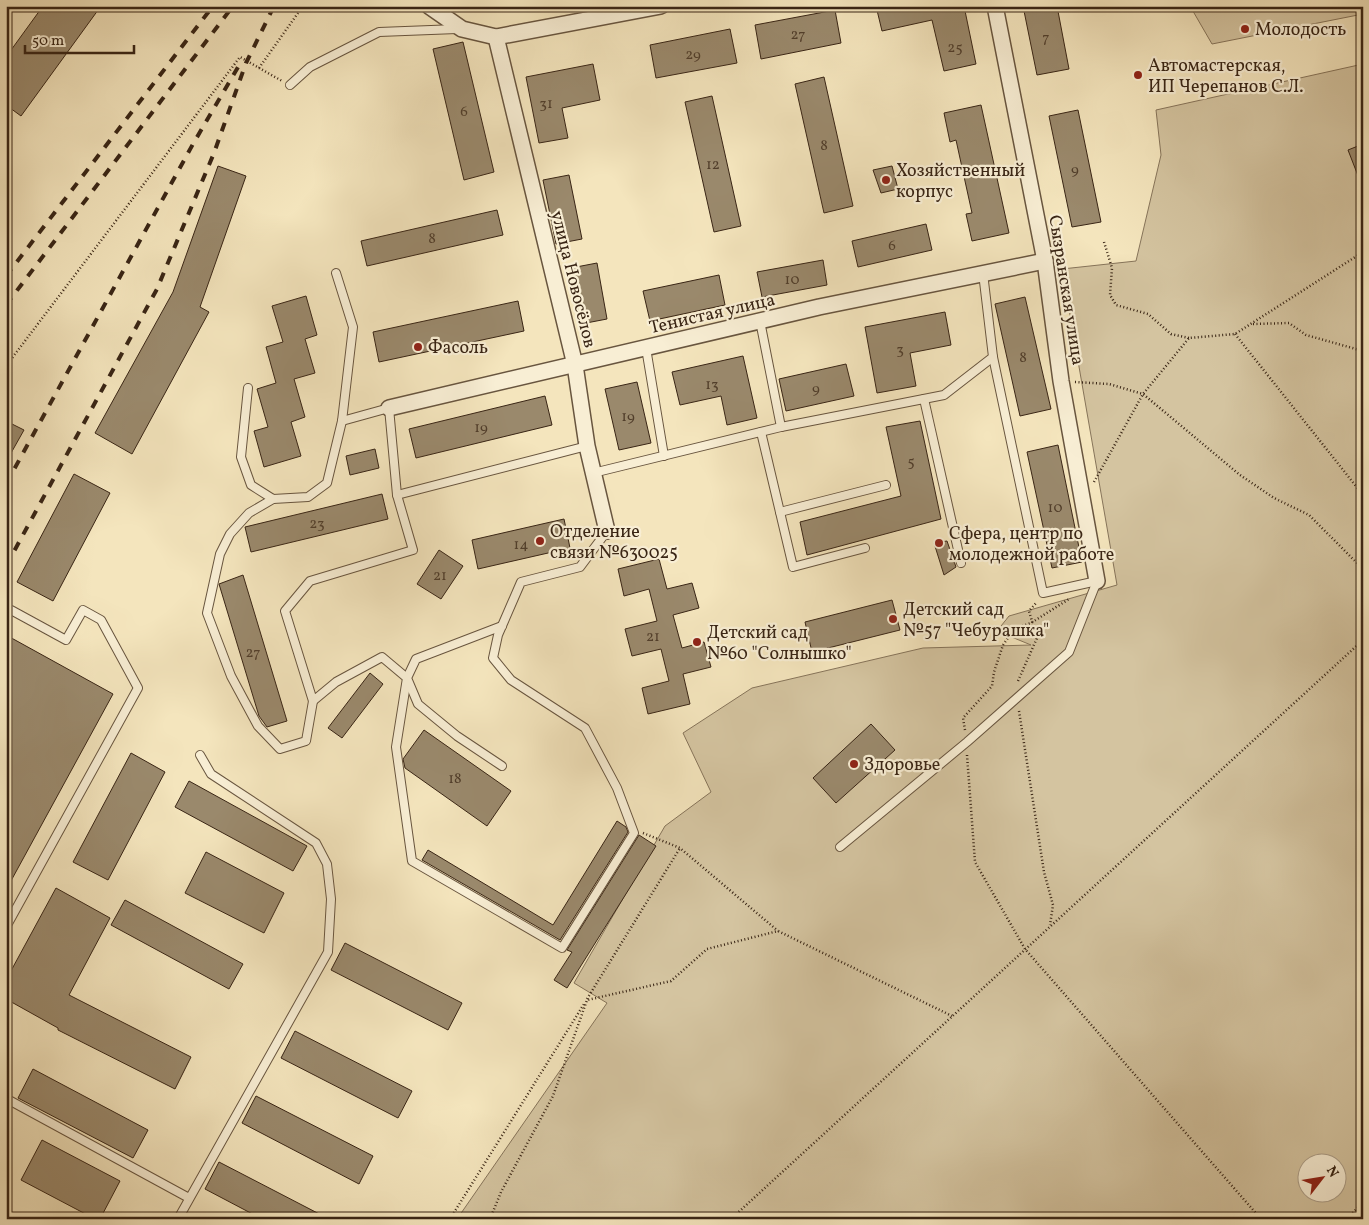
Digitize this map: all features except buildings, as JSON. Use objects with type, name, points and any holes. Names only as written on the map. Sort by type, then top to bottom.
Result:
[{"type":"street","points":[[429,6],[462,28],[496,36],[661,6]]},
{"type":"street","name":"Сызранская улица","points":[[995,6],[1045,260],[1061,381],[1097,581]]},
{"type":"street","name":"улица Новосёлов","points":[[496,36],[575,365],[587,446],[608,531]]},
{"type":"street","name":"Тенистая улица","points":[[389,408],[760,321],[1045,260]]},
{"type":"lane","points":[[290,85],[310,67],[379,32],[462,28]]},
{"type":"lane","points":[[336,273],[353,327],[342,421],[327,483],[308,497],[273,499],[249,513],[230,534],[220,554],[207,613],[231,676],[249,710],[258,726],[280,749],[306,741],[313,701],[285,611],[310,581],[413,550],[398,495],[389,408],[342,421]]},
{"type":"lane","points":[[983,273],[993,357],[1043,593],[1097,581]]},
{"type":"lane","points":[[760,321],[781,427]]},
{"type":"lane","points":[[646,348],[664,456]]},
{"type":"lane","points":[[593,473],[781,427],[944,395],[993,357]]},
{"type":"lane","points":[[248,388],[241,457],[251,485],[273,499]]},
{"type":"lane","points":[[924,399],[961,563]]},
{"type":"lane","points":[[761,432],[793,567],[865,548]]},
{"type":"lane","points":[[398,495],[587,446]]},
{"type":"lane","points":[[780,512],[886,485]]},
{"type":"lane","points":[[502,626],[416,659],[407,678],[396,747],[412,860],[562,948],[634,833],[617,788],[585,728],[511,680],[493,658],[502,626],[521,582],[580,567],[608,531]]},
{"type":"lane","points":[[840,847],[1069,652],[1097,581]]},
{"type":"lane","points":[[6,927],[138,688],[101,620],[83,610],[66,640],[11,610]]},
{"type":"lane","points":[[313,701],[336,682],[382,657],[407,678],[418,704],[457,736],[502,766]]},
{"type":"lane","points":[[178,1219],[328,952],[331,899],[327,864],[316,843],[211,774],[200,755]]},
{"type":"lane","points":[[6,1096],[7,1099],[189,1198]]},
{"type":"path","points":[[259,68],[303,6]]},
{"type":"path","points":[[6,366],[240,57],[290,85]]},
{"type":"path","points":[[1104,242],[1112,268],[1110,296],[1116,305],[1148,314],[1171,334],[1189,338],[1236,334],[1363,252]]},
{"type":"path","points":[[1251,324],[1289,323],[1306,335],[1363,351]]},
{"type":"path","points":[[1236,334],[1363,495]]},
{"type":"path","points":[[1084,501],[1143,394],[1189,338]]},
{"type":"path","points":[[1061,381],[1109,384],[1143,394],[1240,475],[1274,498],[1309,514],[1363,569]]},
{"type":"path","points":[[1043,593],[1029,611],[1037,638],[1019,678],[1017,698],[1044,872],[1053,905],[1050,926]]},
{"type":"path","points":[[732,1219],[1363,640]]},
{"type":"path","points":[[634,833],[647,833],[680,848],[778,931],[952,1016]]},
{"type":"path","points":[[450,1219],[680,848]]},
{"type":"path","points":[[975,862],[1025,949],[1261,1219]]},
{"type":"path","points":[[587,1000],[671,981],[708,949],[778,931]]},
{"type":"path","points":[[490,1219],[501,1192],[553,1096],[587,1000]]},
{"type":"path","points":[[1350,1218],[1363,1202]]},
{"type":"shaded area","name":"Молодость","points":[[1190,6],[1363,6],[1363,14],[1212,44]]},
{"type":"shaded area","points":[[1363,64],[1363,1219],[457,1219],[607,1003],[574,983],[665,826],[711,792],[683,733],[752,688],[923,648],[1031,645],[997,631],[1009,616],[1117,585],[1062,269],[1136,261],[1161,155],[1156,110]]},
{"type":"railway","points":[[6,276],[213,6]]},
{"type":"railway","points":[[6,305],[233,6]]},
{"type":"railway","points":[[6,566],[157,289],[214,153],[246,63],[274,6]]},
{"type":"railway","points":[[6,484],[193,144],[241,62]]},
{"type":"place","name":"Молодость","points":[[1245,29]]},
{"type":"place","name":"Автомастерская, ИП Черепанов С.Л.","points":[[1138,75]]},
{"type":"place","name":"Хозяйственный корпус","points":[[886,180]]},
{"type":"place","name":"Фасоль","points":[[418,347]]},
{"type":"place","name":"Отделение связи №630025","points":[[540,541]]},
{"type":"place","name":"Сфера, центр по молодежной работе","points":[[939,543]]},
{"type":"place","name":"Детский сад №57 \"Чебурашка\"","points":[[893,619]]},
{"type":"place","name":"Детский сад №60 \"Солнышко\"","points":[[697,642]]},
{"type":"place","name":"Здоровье","points":[[854,764]]}]
